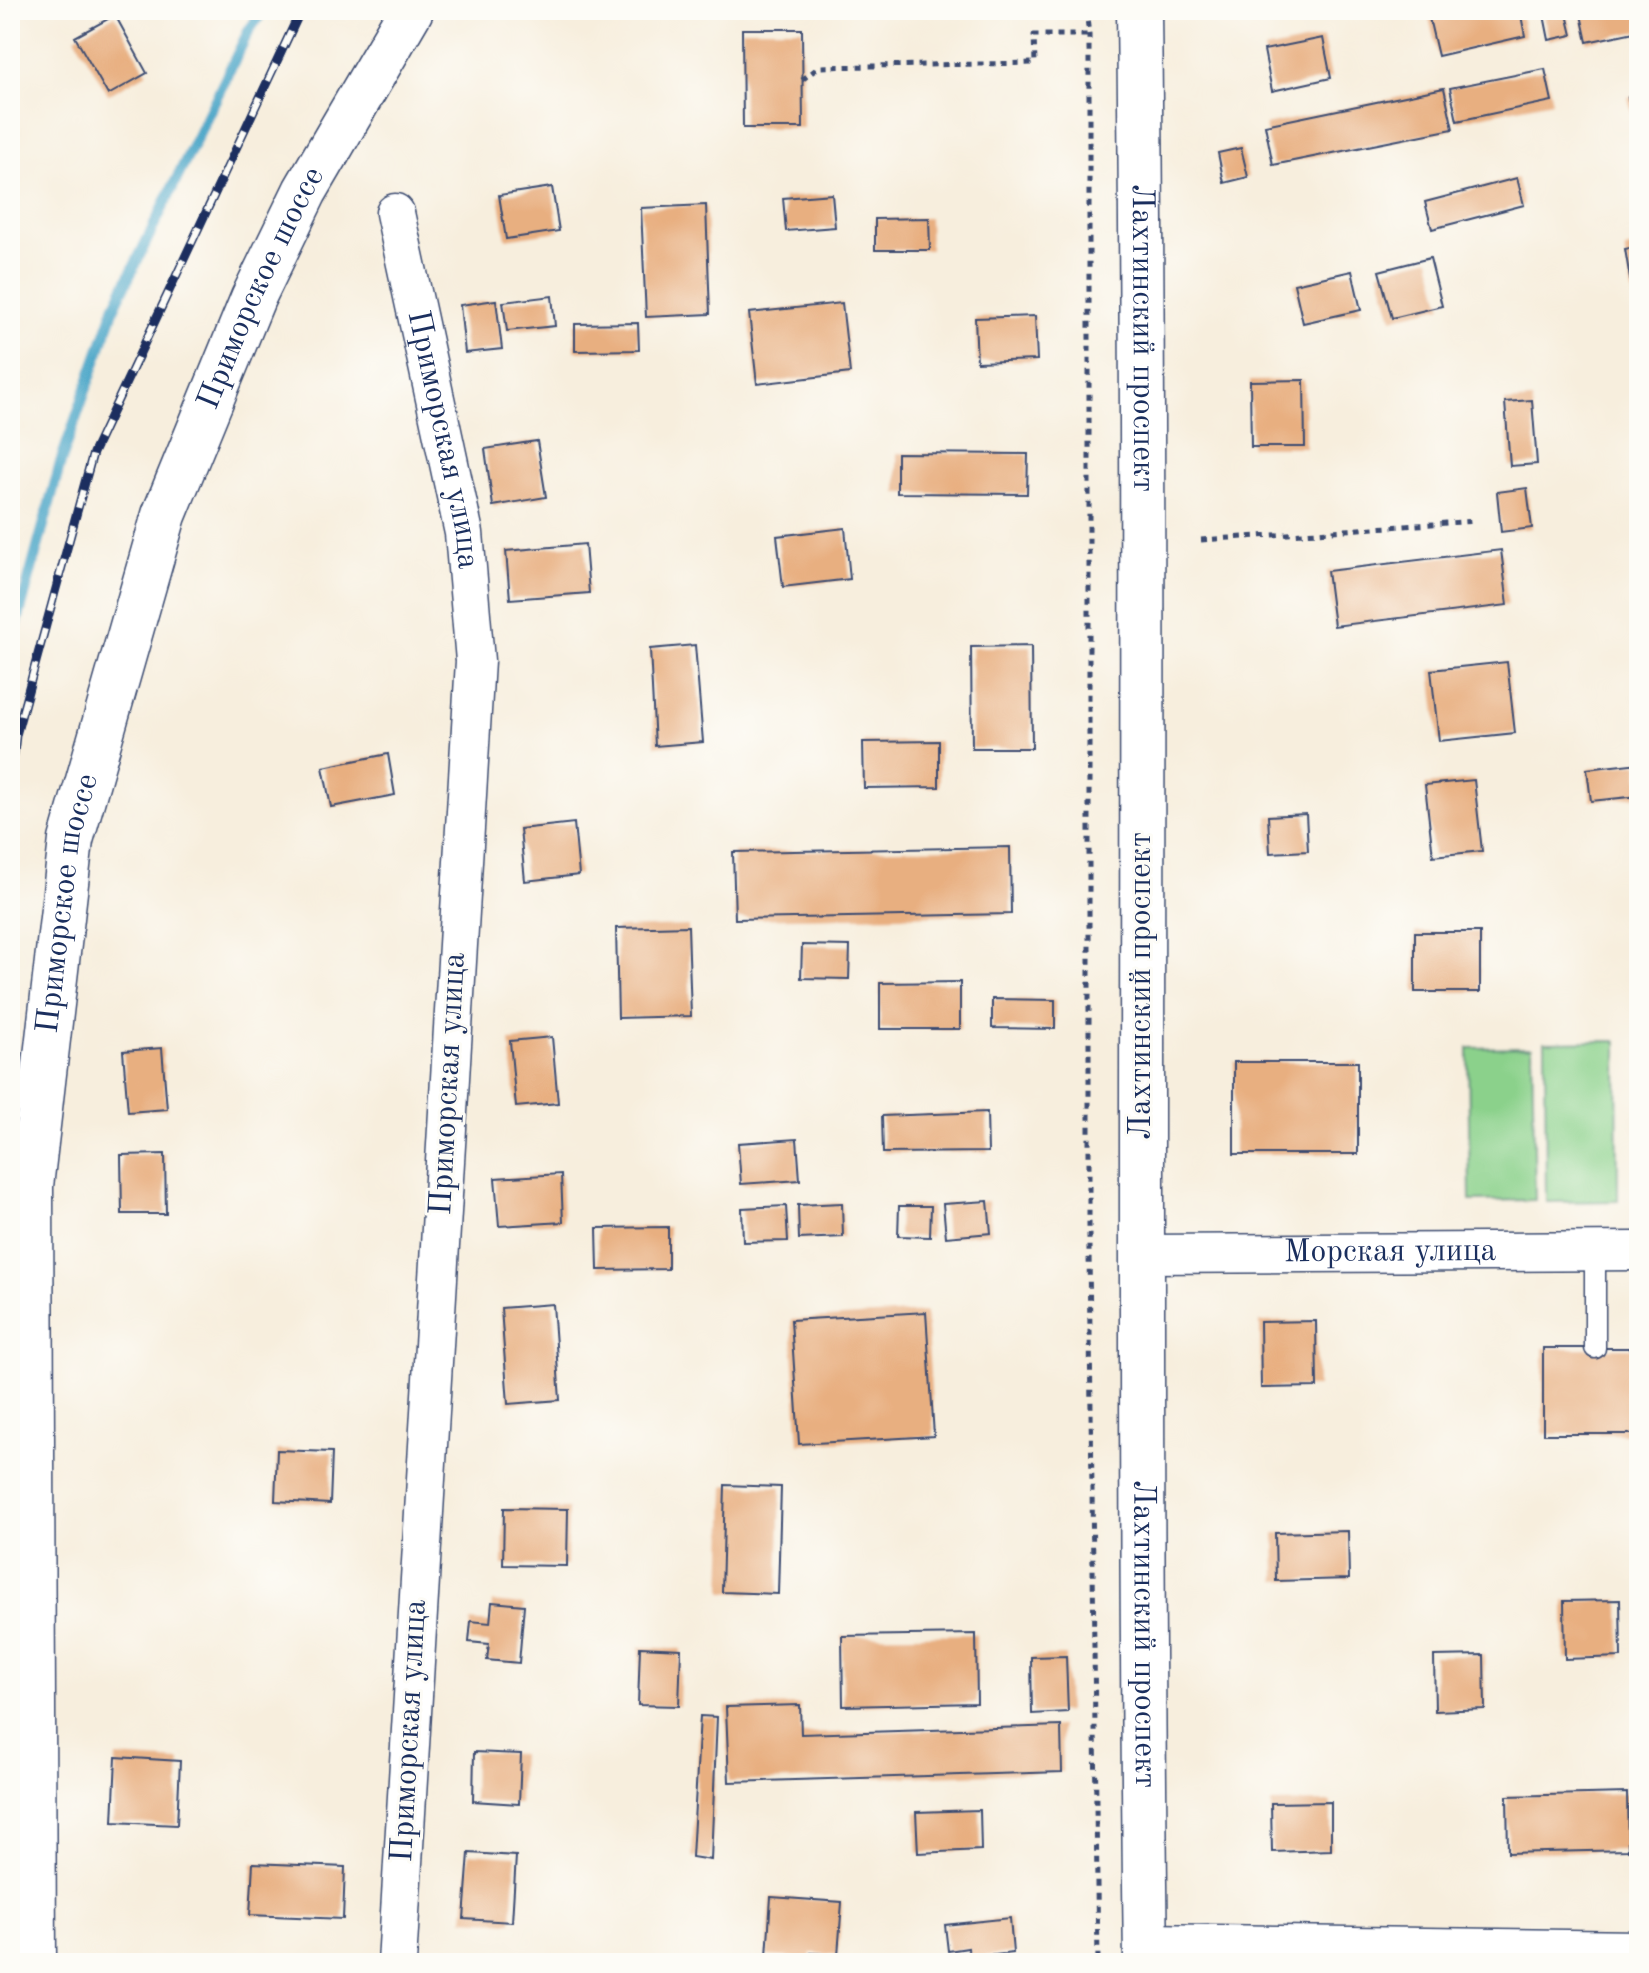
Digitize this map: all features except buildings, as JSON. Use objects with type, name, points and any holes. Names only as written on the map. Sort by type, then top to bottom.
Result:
[{"type":"main road","name":"Приморское шоссе","points":[[34,1963],[31,1186],[71,840],[175,486],[253,298],[305,191],[411,10]]},
{"type":"main road","name":"Лахтинский проспект","points":[[1139,10],[1146,1953]]},
{"type":"street","name":"Приморская улица","points":[[395,213],[464,533],[475,661],[397,1963]]},
{"type":"street","name":"Морская улица","points":[[1142,1254],[1639,1251]]},
{"type":"street","points":[[1146,1953],[1639,1950]]},
{"type":"lane","points":[[1595,1251],[1595,1348]]},
{"type":"path","points":[[1086,10],[1089,35],[1089,1253],[1098,1963]]},
{"type":"path","points":[[802,80],[819,67],[1035,63],[1034,35],[1089,35]]},
{"type":"path","points":[[1201,540],[1476,521]]},
{"type":"path","points":[[1639,1037],[1639,1203]]},
{"type":"green space","points":[[1617,1041],[1618,1201],[1546,1202],[1545,1042]]},
{"type":"green space","points":[[1532,1047],[1535,1200],[1470,1201],[1468,1048]]},
{"type":"waterway","points":[[10,649],[61,461],[115,306],[249,30],[264,10]]},
{"type":"railway","points":[[10,787],[16,735],[93,453],[301,10]]}]
